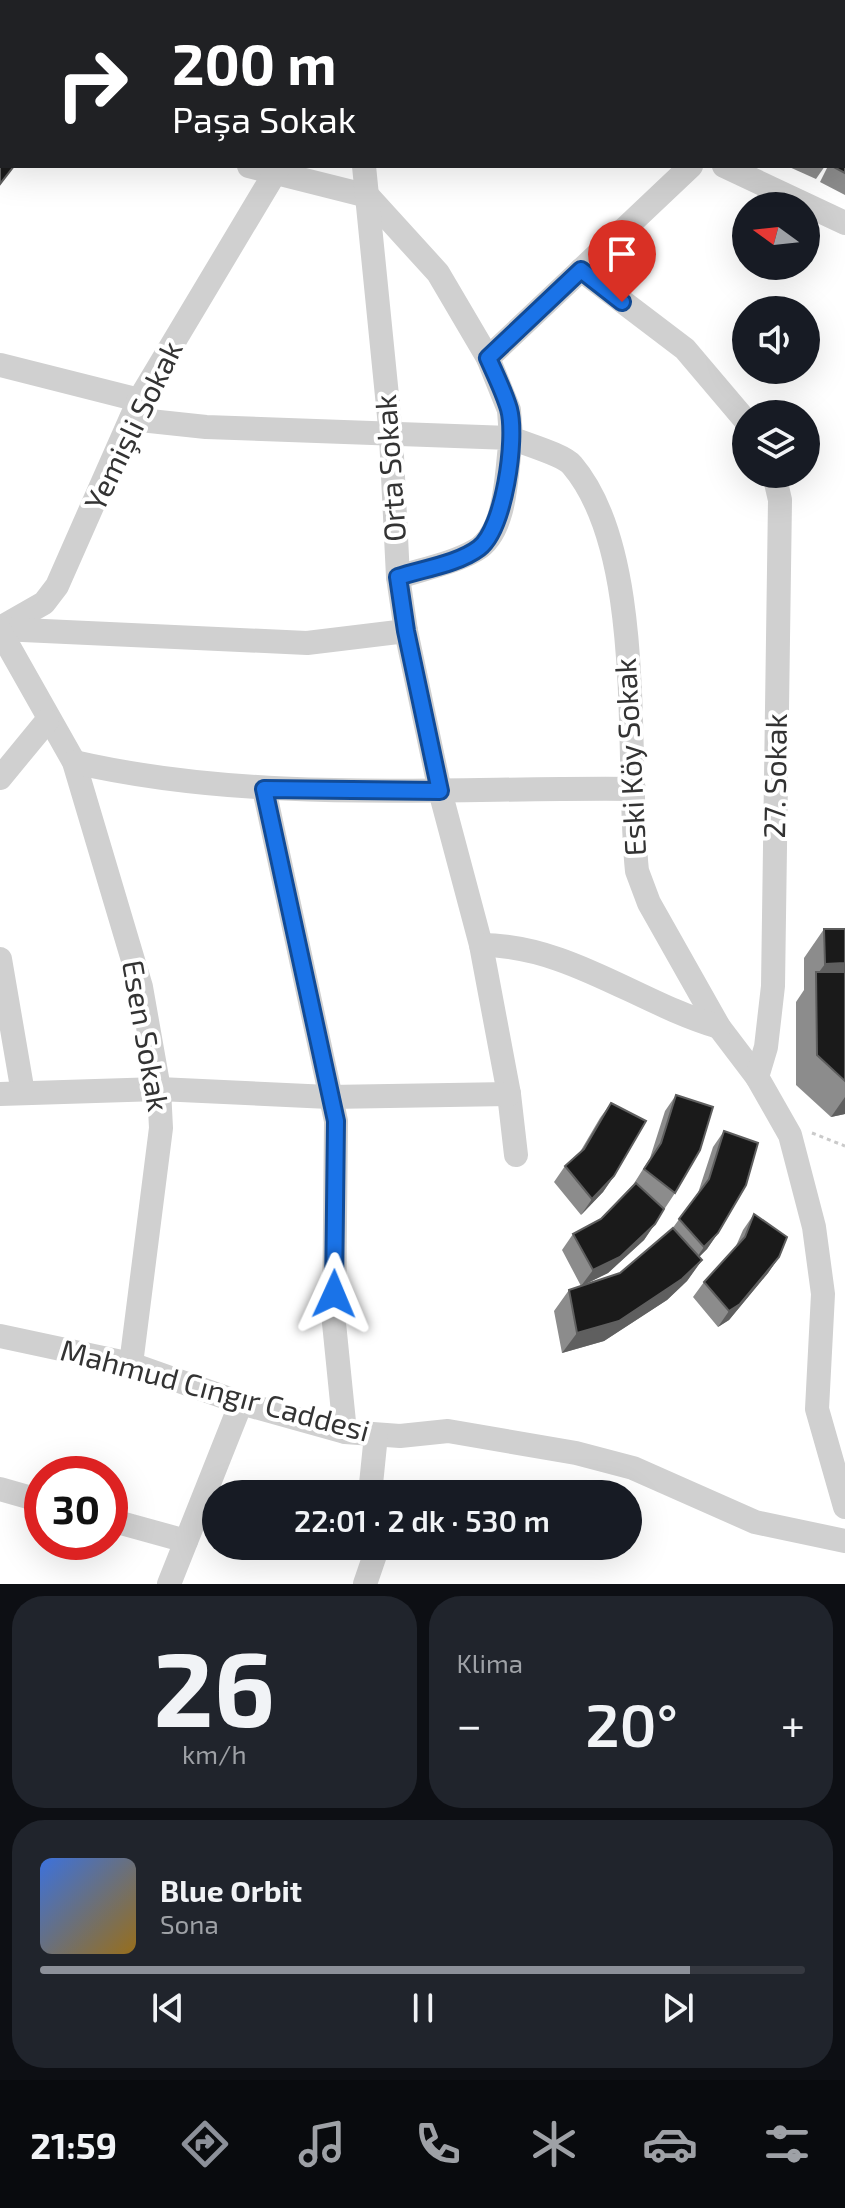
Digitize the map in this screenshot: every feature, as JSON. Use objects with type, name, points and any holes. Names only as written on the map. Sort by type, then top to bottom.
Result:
[{"type":"street","name":"Orta Sokak","points":[[364,168],[391,436],[398,577],[406,631],[440,791],[481,945],[509,1094],[516,1155]]},
{"type":"street","points":[[488,358],[691,168]]},
{"type":"street","points":[[697,168],[746,192]]},
{"type":"street","points":[[728,168],[845,223]]},
{"type":"street","points":[[278,169],[368,196],[438,273],[488,358],[509,410],[511,438],[498,519],[490,538],[477,550],[398,577]]},
{"type":"street","name":"Yemişli Sokak","points":[[0,629],[44,603],[57,586],[135,410],[278,169]]},
{"type":"street","points":[[820,228],[845,240]]},
{"type":"street","points":[[581,270],[685,349],[732,404]]},
{"type":"street","points":[[0,365],[135,410],[206,427],[511,438]]},
{"type":"street","name":"Eski Köy Sokak","points":[[511,438],[571,463],[601,515],[614,555],[623,622],[634,789],[632,826],[637,871],[649,903],[719,1027],[757,1077],[790,1135],[814,1227],[823,1294],[817,1409],[845,1507]]},
{"type":"street","name":"27. Sokak","points":[[757,1077],[766,1047],[773,986],[780,500],[777,488]]},
{"type":"street","points":[[0,629],[307,643],[406,631]]},
{"type":"street","name":"Esen Sokak","points":[[0,629],[47,721],[74,762],[141,987],[159,1089],[161,1128],[131,1364]]},
{"type":"street","points":[[0,778],[47,721]]},
{"type":"street","points":[[74,762],[123,774],[264,789],[634,789]]},
{"type":"street","points":[[264,789],[336,1121],[334,1323],[345,1432]]},
{"type":"street","points":[[481,945],[530,948],[689,1018],[719,1027]]},
{"type":"street","points":[[0,959],[12,1094],[220,1089],[329,1097],[509,1094]]},
{"type":"street","name":"Mahmud Cıngır Caddesi","points":[[0,1336],[131,1364],[241,1403],[345,1432],[376,1435],[448,1431],[576,1453],[633,1468],[755,1522],[845,1541]]},
{"type":"street","points":[[169,1584],[241,1403]]},
{"type":"street","points":[[371,1480],[376,1435]]},
{"type":"street","points":[[0,1489],[24,1496]]},
{"type":"street","points":[[128,1525],[186,1541]]},
{"type":"street","points":[[365,1584],[373,1560]]},
{"type":"path","points":[[783,1122],[845,1146]]},
{"type":"building","points":[[0,168],[12,168],[0,184]]},
{"type":"building","points":[[824,929],[845,929],[845,963],[825,964]]},
{"type":"building","points":[[816,972],[845,972],[845,1081],[817,1055]]},
{"type":"building","points":[[676,1095],[713,1107],[700,1150],[675,1193],[644,1169],[661,1143]]},
{"type":"building","points":[[611,1103],[646,1121],[614,1176],[592,1199],[565,1166],[584,1149]]},
{"type":"building","points":[[724,1131],[758,1143],[746,1185],[718,1233],[704,1247],[679,1219],[709,1179]]},
{"type":"building","points":[[636,1183],[664,1209],[655,1224],[620,1257],[593,1270],[573,1234],[601,1219]]},
{"type":"building","points":[[754,1214],[787,1237],[779,1257],[740,1304],[729,1311],[704,1282],[745,1237]]},
{"type":"building","points":[[673,1228],[702,1260],[682,1279],[619,1321],[577,1333],[569,1290],[620,1273]]},
{"type":"route","points":[[334,1294],[336,1121],[264,789],[440,791],[406,631],[398,577],[477,550],[490,538],[498,519],[511,438],[509,410],[488,358],[581,270],[622,302]]}]
